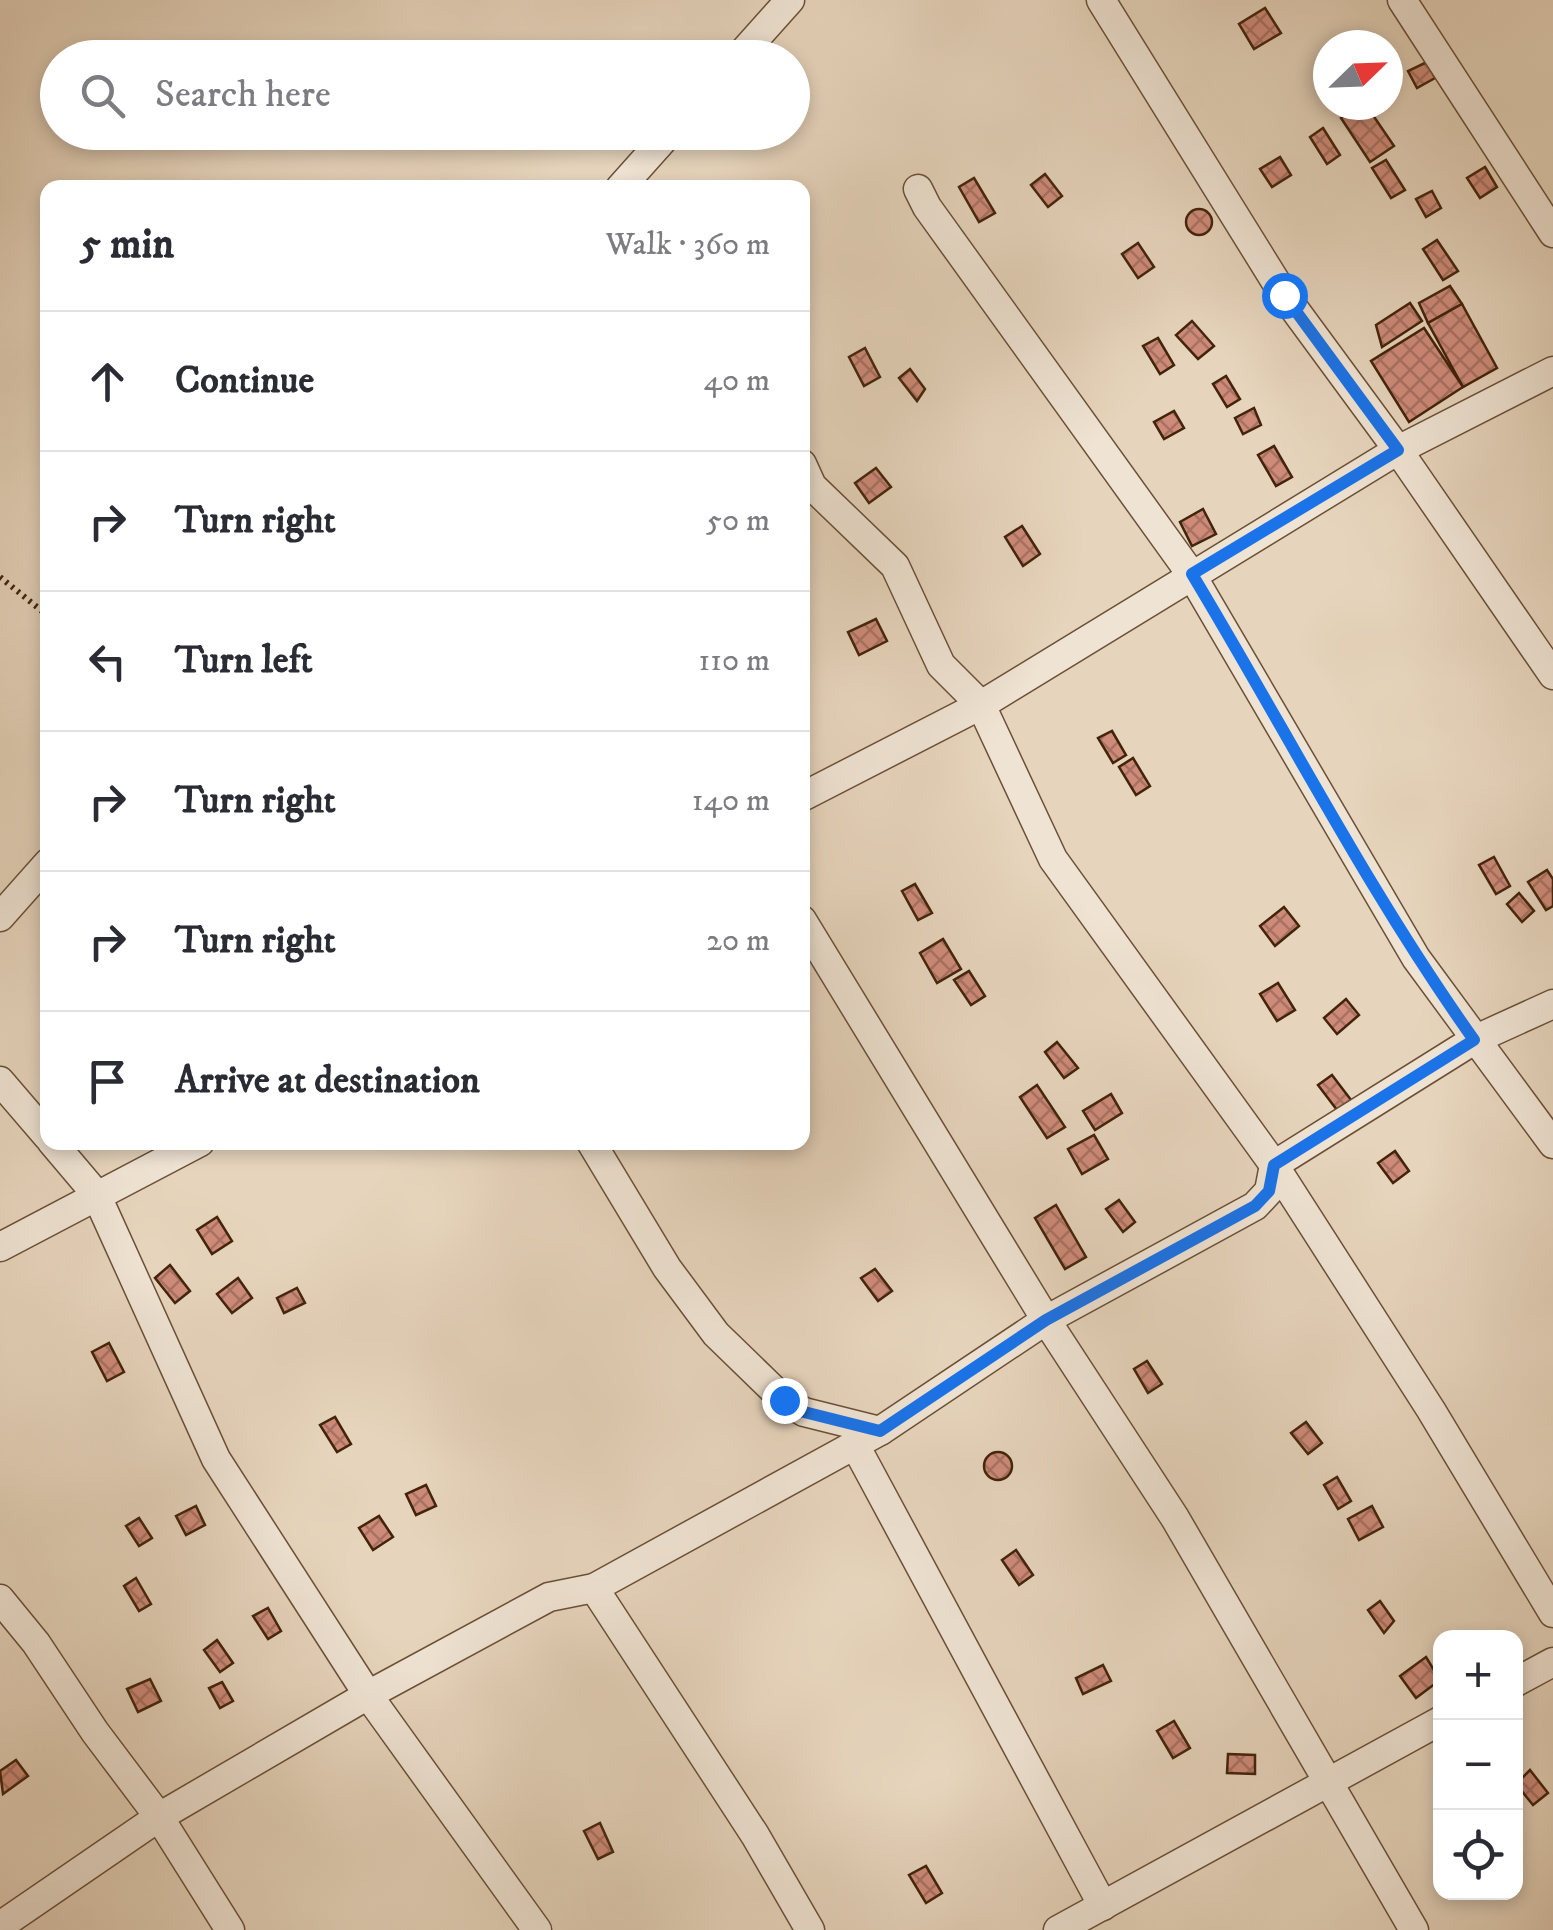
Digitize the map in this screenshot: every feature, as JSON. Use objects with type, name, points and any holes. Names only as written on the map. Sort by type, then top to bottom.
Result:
[{"type":"street","points":[[754,40],[790,0]]},
{"type":"street","points":[[1102,0],[1284,295],[1398,450],[1553,676]]},
{"type":"street","points":[[1402,0],[1553,233]]},
{"type":"street","points":[[627,180],[654,150]]},
{"type":"street","points":[[918,189],[927,207],[1192,574],[1416,958],[1553,1144]]},
{"type":"street","points":[[810,793],[981,706],[1398,450],[1553,371]]},
{"type":"street","points":[[810,482],[895,566],[941,665],[981,706],[1054,860],[1274,1165],[1431,1410],[1553,1613]]},
{"type":"street","points":[[0,917],[40,872]]},
{"type":"street","points":[[810,933],[1046,1320],[1174,1518],[1414,1930]]},
{"type":"street","points":[[0,1926],[159,1817],[368,1695],[549,1597],[594,1588],[880,1431],[1046,1320],[1255,1206],[1269,1191],[1274,1165],[1474,1040],[1553,1004]]},
{"type":"street","points":[[0,1080],[40,1127]]},
{"type":"street","points":[[59,1150],[96,1194],[216,1459],[368,1695],[537,1930]]},
{"type":"street","points":[[0,1246],[184,1150]]},
{"type":"street","points":[[596,1150],[667,1268],[716,1334],[784,1400],[804,1412],[880,1431]]},
{"type":"street","points":[[855,1445],[1103,1906]]},
{"type":"street","points":[[594,1588],[754,1835],[810,1930]]},
{"type":"street","points":[[0,1598],[159,1817],[230,1930]]},
{"type":"street","points":[[1523,1678],[1553,1662]]},
{"type":"street","points":[[1058,1930],[1433,1725]]},
{"type":"path","points":[[0,577],[40,610]]},
{"type":"building","points":[[1265,8],[1281,33],[1254,49],[1239,24]]},
{"type":"building","points":[[1427,62],[1435,78],[1417,88],[1408,71]]},
{"type":"building","points":[[1342,120],[1376,120],[1394,146],[1370,162]]},
{"type":"building","points":[[1323,128],[1340,155],[1327,164],[1310,137]]},
{"type":"building","points":[[1280,157],[1291,175],[1272,187],[1260,169]]},
{"type":"building","points":[[1386,160],[1405,190],[1391,198],[1372,168]]},
{"type":"building","points":[[1485,167],[1497,187],[1480,198],[1467,178]]},
{"type":"building","points":[[1045,174],[1062,196],[1048,207],[1031,185]]},
{"type":"building","points":[[974,178],[995,213],[979,222],[959,187]]},
{"type":"building","points":[[1432,191],[1441,208],[1426,217],[1416,199]]},
{"type":"building","points":[[1199,209],[1208,213],[1212,222],[1208,231],[1199,235],[1190,231],[1186,222],[1190,213]]},
{"type":"building","points":[[1437,240],[1458,271],[1443,280],[1423,249]]},
{"type":"building","points":[[1138,243],[1154,267],[1138,278],[1122,254]]},
{"type":"building","points":[[1450,286],[1462,304],[1428,323],[1419,303]]},
{"type":"building","points":[[1410,303],[1422,321],[1382,347],[1376,325]]},
{"type":"building","points":[[1462,304],[1497,368],[1463,387],[1428,323]]},
{"type":"building","points":[[1192,321],[1214,346],[1198,359],[1176,335]]},
{"type":"building","points":[[1424,328],[1463,387],[1409,422],[1371,361]]},
{"type":"building","points":[[1158,338],[1174,365],[1160,374],[1143,346]]},
{"type":"building","points":[[865,348],[880,377],[864,386],[849,357]]},
{"type":"building","points":[[910,369],[925,389],[917,401],[899,378]]},
{"type":"building","points":[[1226,376],[1240,399],[1227,407],[1213,384]]},
{"type":"building","points":[[1254,408],[1261,425],[1243,434],[1235,418]]},
{"type":"building","points":[[1174,411],[1184,428],[1164,439],[1154,422]]},
{"type":"building","points":[[1274,446],[1292,477],[1276,486],[1258,455]]},
{"type":"building","points":[[876,468],[891,487],[869,503],[855,483]]},
{"type":"building","points":[[1203,509],[1216,534],[1192,546],[1180,522]]},
{"type":"building","points":[[1022,526],[1040,554],[1023,566],[1005,537]]},
{"type":"building","points":[[876,619],[887,641],[859,655],[848,632]]},
{"type":"building","points":[[1112,731],[1126,755],[1113,763],[1098,738]]},
{"type":"building","points":[[1133,758],[1150,786],[1136,795],[1119,767]]},
{"type":"building","points":[[1494,857],[1510,886],[1496,894],[1479,865]]},
{"type":"building","points":[[1547,870],[1553,879],[1553,906],[1546,910],[1528,882]]},
{"type":"building","points":[[915,884],[932,913],[918,920],[902,891]]},
{"type":"building","points":[[1519,893],[1534,911],[1522,922],[1507,904]]},
{"type":"building","points":[[1284,907],[1299,926],[1275,946],[1260,926]]},
{"type":"building","points":[[943,939],[961,969],[937,983],[920,953]]},
{"type":"building","points":[[969,971],[985,996],[971,1005],[954,980]]},
{"type":"building","points":[[1278,983],[1295,1010],[1277,1021],[1260,994]]},
{"type":"building","points":[[1346,999],[1359,1015],[1337,1034],[1324,1018]]},
{"type":"building","points":[[1057,1042],[1078,1068],[1064,1078],[1045,1052]]},
{"type":"building","points":[[1332,1075],[1351,1100],[1337,1110],[1318,1085]]},
{"type":"building","points":[[1037,1085],[1065,1127],[1047,1138],[1020,1097]]},
{"type":"building","points":[[1111,1094],[1122,1113],[1095,1130],[1083,1111]]},
{"type":"building","points":[[1094,1135],[1108,1159],[1082,1174],[1068,1149]]},
{"type":"building","points":[[1395,1151],[1409,1171],[1393,1183],[1378,1163]]},
{"type":"building","points":[[1119,1200],[1135,1222],[1123,1232],[1106,1209]]},
{"type":"building","points":[[1056,1205],[1086,1257],[1065,1269],[1035,1218]]},
{"type":"building","points":[[217,1217],[232,1241],[212,1254],[197,1230]]},
{"type":"building","points":[[170,1265],[190,1291],[175,1303],[155,1278]]},
{"type":"building","points":[[875,1269],[892,1291],[878,1301],[861,1278]]},
{"type":"building","points":[[238,1278],[252,1298],[232,1313],[217,1294]]},
{"type":"building","points":[[297,1288],[305,1303],[284,1313],[277,1298]]},
{"type":"building","points":[[109,1343],[124,1372],[107,1381],[92,1352]]},
{"type":"building","points":[[1147,1361],[1162,1384],[1148,1393],[1134,1369]]},
{"type":"building","points":[[335,1417],[351,1444],[337,1452],[320,1425]]},
{"type":"building","points":[[1306,1422],[1322,1443],[1308,1454],[1291,1433]]},
{"type":"building","points":[[998,1452],[1008,1456],[1012,1466],[1008,1476],[998,1480],[988,1476],[984,1466],[988,1456]]},
{"type":"building","points":[[1337,1477],[1351,1501],[1338,1509],[1324,1485]]},
{"type":"building","points":[[426,1485],[436,1506],[416,1515],[406,1494]]},
{"type":"building","points":[[196,1506],[205,1525],[186,1535],[176,1516]]},
{"type":"building","points":[[1372,1506],[1383,1527],[1359,1540],[1348,1519]]},
{"type":"building","points":[[379,1516],[393,1537],[373,1550],[359,1528]]},
{"type":"building","points":[[139,1518],[152,1538],[139,1546],[126,1526]]},
{"type":"building","points":[[1016,1550],[1033,1575],[1019,1585],[1002,1560]]},
{"type":"building","points":[[136,1578],[151,1604],[139,1611],[124,1586]]},
{"type":"building","points":[[1380,1601],[1394,1621],[1384,1633],[1368,1610]]},
{"type":"building","points":[[268,1608],[281,1631],[268,1639],[253,1616]]},
{"type":"building","points":[[217,1640],[233,1663],[220,1672],[204,1650]]},
{"type":"building","points":[[1426,1657],[1433,1668],[1433,1685],[1416,1698],[1400,1676]]},
{"type":"building","points":[[1103,1665],[1111,1681],[1083,1694],[1076,1678]]},
{"type":"building","points":[[150,1679],[161,1701],[138,1712],[127,1689]]},
{"type":"building","points":[[222,1682],[233,1701],[220,1708],[209,1688]]},
{"type":"building","points":[[1174,1721],[1190,1748],[1173,1758],[1157,1731]]},
{"type":"building","points":[[1228,1754],[1255,1755],[1255,1774],[1227,1773]]},
{"type":"building","points":[[16,1760],[28,1776],[3,1794],[0,1771]]},
{"type":"building","points":[[1530,1770],[1548,1793],[1533,1805],[1523,1793],[1523,1777]]},
{"type":"building","points":[[600,1823],[613,1852],[598,1859],[584,1831]]},
{"type":"building","points":[[926,1866],[942,1893],[926,1903],[909,1875]]},
{"type":"route","points":[[784,1400],[804,1412],[880,1431],[1046,1320],[1255,1206],[1269,1191],[1274,1165],[1474,1040],[1416,958],[1370,882],[1192,574],[1398,450],[1284,295]]}]
